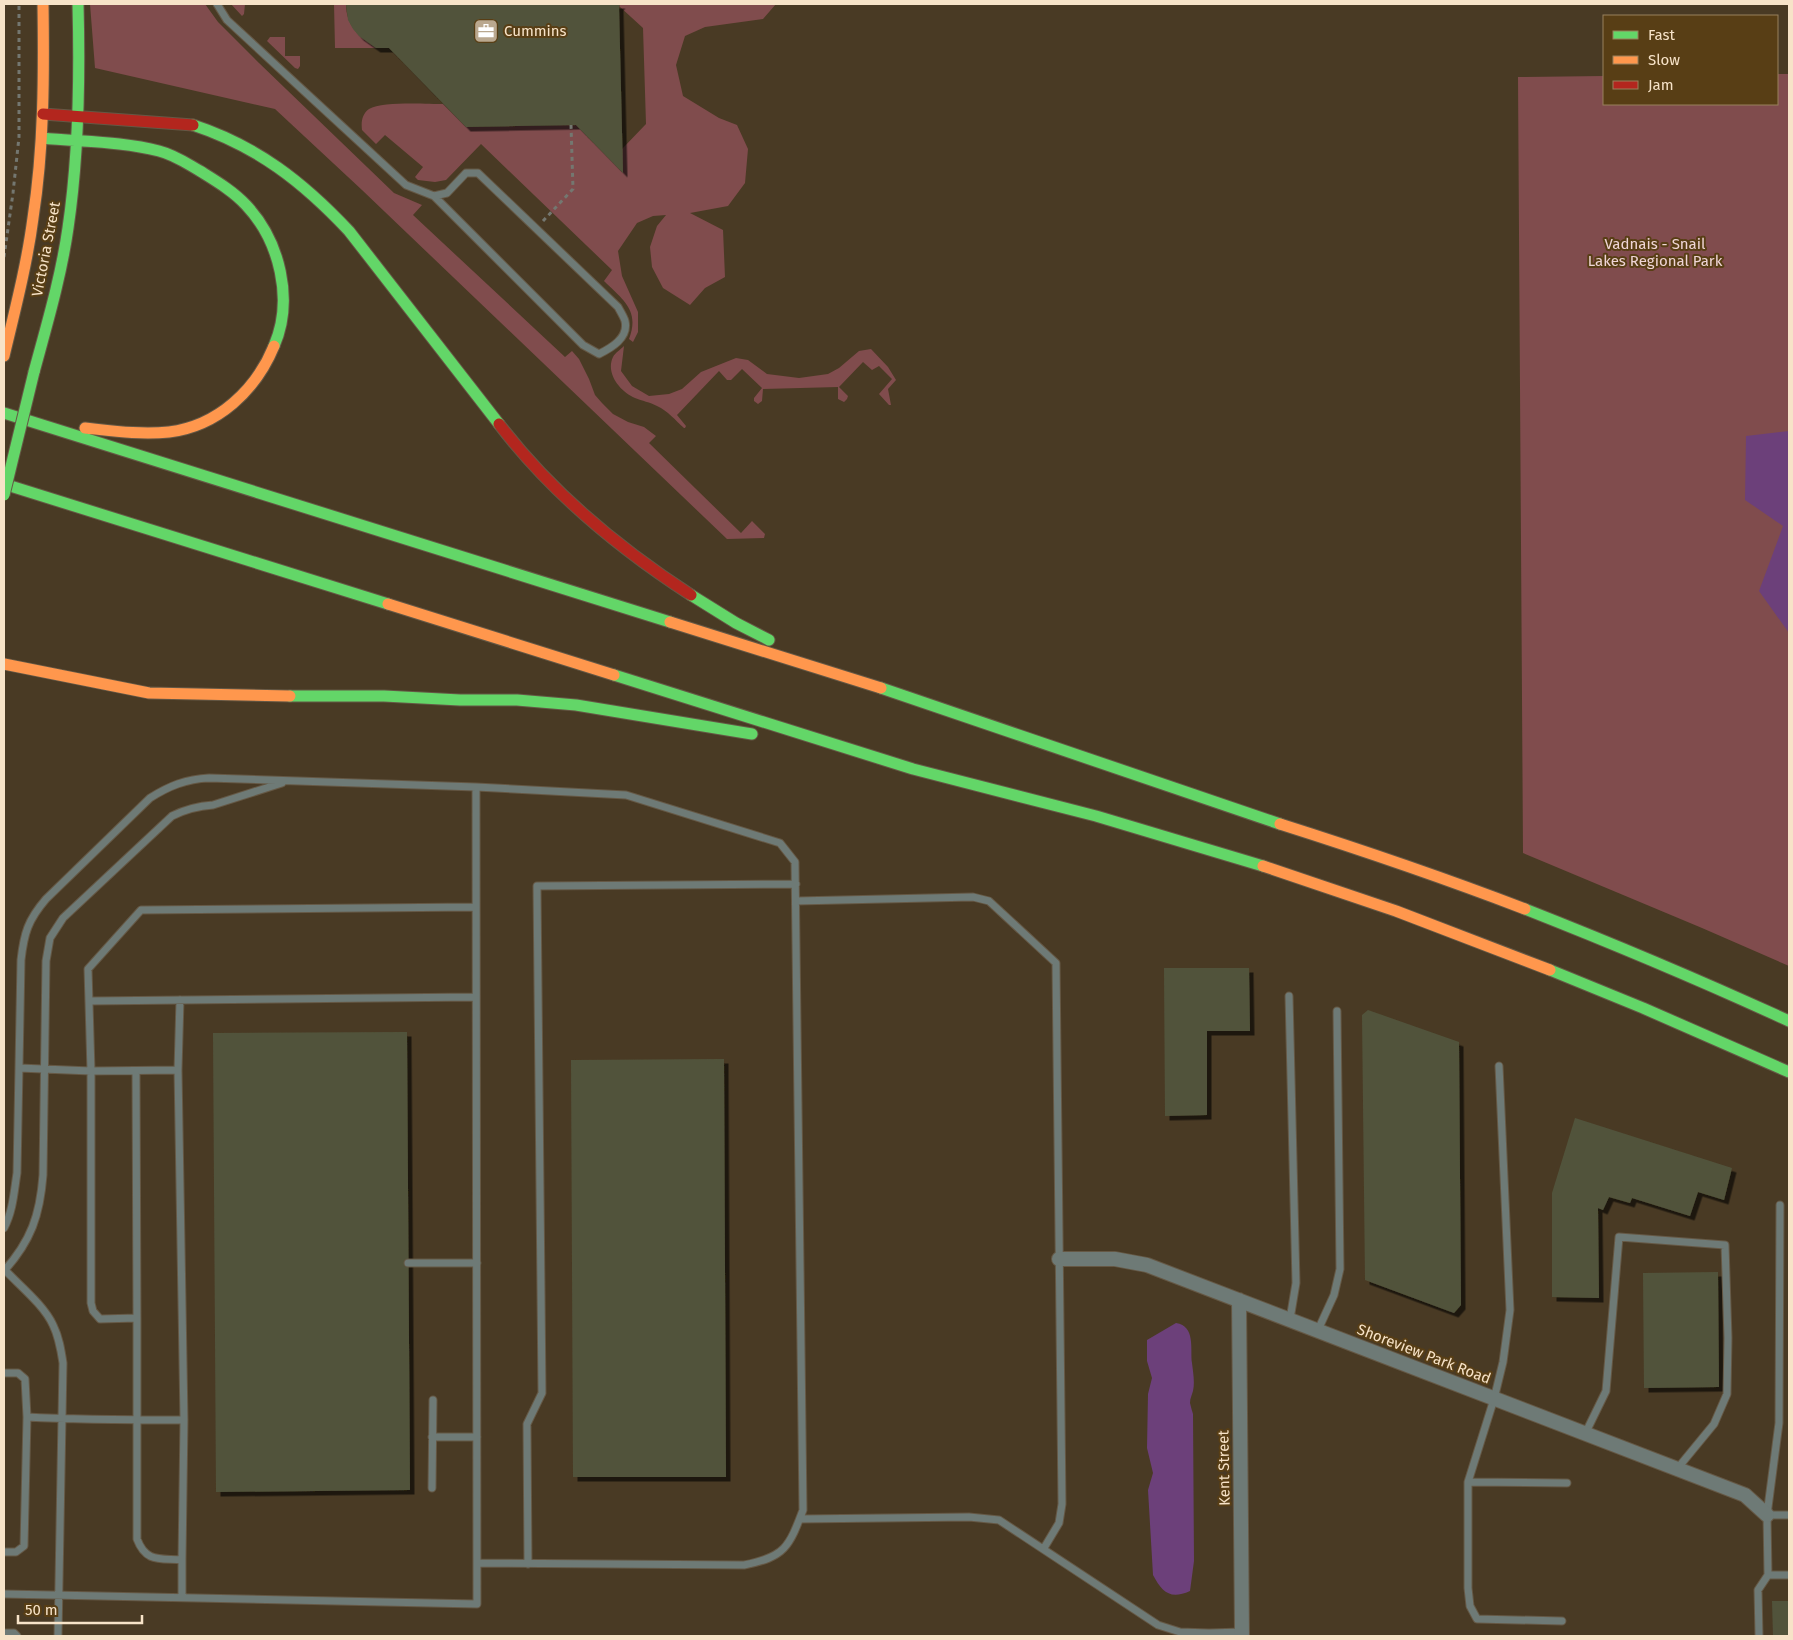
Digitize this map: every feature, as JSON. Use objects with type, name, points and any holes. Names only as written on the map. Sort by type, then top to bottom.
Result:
[{"type":"main road","name":"Victoria Street","points":[[4,356],[15,312],[36,198],[43,114],[43,4]]},
{"type":"main road","name":"Victoria Street","points":[[4,495],[62,260],[78,142],[80,58],[78,4]]},
{"type":"main road","points":[[43,114],[181,123],[213,130],[261,154],[292,175],[324,204],[349,231],[529,461],[577,508],[623,548],[711,609],[751,632],[806,659],[863,682]]},
{"type":"main road","points":[[42,138],[129,145],[153,149],[177,158],[222,184],[241,199],[257,218],[269,237],[277,257],[283,291],[282,324],[276,346],[266,367],[254,384],[236,403],[215,417],[196,426],[173,432],[150,434],[42,425]]},
{"type":"main road","points":[[4,414],[863,682],[1236,810],[1344,844],[1476,890],[1603,940],[1717,988],[1789,1021]]},
{"type":"main road","points":[[4,484],[913,769],[1030,798],[1159,834],[1275,870],[1395,910],[1526,959],[1655,1012],[1789,1072]]},
{"type":"main road","points":[[4,664],[149,693],[517,700],[576,705],[734,730],[760,736]]},
{"type":"main road","points":[[804,747],[885,760]]},
{"type":"street","name":"Shoreview Park Road","points":[[1059,1259],[1115,1259],[1147,1265],[1745,1495],[1767,1515]]},
{"type":"street","name":"Kent Street","points":[[1239,1300],[1242,1634]]},
{"type":"lane","points":[[217,4],[227,20],[406,185],[434,196],[583,345],[599,354],[612,348],[624,334],[626,322],[618,307],[478,174],[466,174],[447,192],[434,196]]},
{"type":"lane","points":[[4,1228],[13,1201],[17,1173],[21,960],[24,939],[32,918],[46,899],[150,798],[164,789],[195,779],[626,795],[780,843],[795,862],[796,884],[803,1510],[795,1534],[783,1550],[766,1561],[744,1565],[478,1563]]},
{"type":"lane","points":[[58,1636],[63,1363],[52,1323],[39,1306],[4,1270],[22,1247],[35,1222],[41,1202],[44,1175],[47,949],[50,938],[63,918],[172,816],[186,809],[202,805],[213,805],[287,782]]},
{"type":"lane","points":[[4,1594],[478,1604],[476,788]]},
{"type":"lane","points":[[528,1564],[527,1424],[542,1393],[537,886],[796,884]]},
{"type":"lane","points":[[796,901],[973,897],[989,901],[1056,963],[1062,1504],[1059,1523],[1044,1548]]},
{"type":"lane","points":[[137,1318],[100,1319],[93,1311],[91,1303],[91,1071],[88,969],[141,910],[476,906]]},
{"type":"lane","points":[[1289,996],[1296,1283],[1290,1319]]},
{"type":"lane","points":[[89,1001],[476,997]]},
{"type":"lane","points":[[180,1000],[178,1070],[184,1420],[182,1597]]},
{"type":"lane","points":[[1318,1330],[1334,1295],[1340,1269],[1337,1011]]},
{"type":"lane","points":[[1499,1066],[1510,1310],[1503,1362],[1494,1399],[1468,1482],[1468,1588],[1470,1606],[1477,1619],[1562,1621]]},
{"type":"lane","points":[[19,1068],[91,1071],[178,1070]]},
{"type":"lane","points":[[136,1071],[137,1539],[141,1550],[149,1557],[182,1560]]},
{"type":"lane","points":[[1759,1636],[1758,1590],[1768,1576],[1767,1515],[1779,1423],[1780,1204]]},
{"type":"lane","points":[[1585,1434],[1606,1391],[1619,1237],[1724,1245],[1728,1338],[1727,1394],[1714,1424],[1677,1470]]},
{"type":"lane","points":[[408,1263],[477,1263]]},
{"type":"lane","points":[[4,1372],[18,1373],[25,1379],[27,1417],[24,1546],[16,1552],[4,1552]]},
{"type":"lane","points":[[432,1488],[433,1400]]},
{"type":"lane","points":[[27,1417],[184,1420]]},
{"type":"lane","points":[[432,1437],[477,1437]]},
{"type":"lane","points":[[1468,1482],[1567,1483]]},
{"type":"lane","points":[[1767,1515],[1789,1515]]},
{"type":"lane","points":[[800,1519],[969,1517],[999,1520],[1158,1625],[1180,1632],[1242,1634]]},
{"type":"lane","points":[[1768,1576],[1789,1575]]},
{"type":"lane","points":[[4,1633],[14,1633],[17,1636]]},
{"type":"path","points":[[4,257],[19,137],[19,4]]},
{"type":"path","points":[[536,228],[573,189],[572,125]]},
{"type":"green space","points":[[90,4],[205,4],[218,22],[259,63],[394,193],[422,205],[413,215],[565,357],[572,351],[579,359],[595,395],[613,414],[628,422],[644,427],[656,436],[649,443],[741,533],[752,521],[765,534],[764,538],[727,539],[275,109],[95,68]]},
{"type":"green space","points":[[231,4],[245,4],[244,14],[242,16]]},
{"type":"green space","points":[[334,4],[346,4],[348,18],[355,30],[376,48],[335,48]]},
{"type":"green space","points":[[621,4],[776,4],[763,19],[705,27],[685,36],[676,65],[683,96],[719,118],[737,125],[748,149],[745,183],[728,206],[690,213],[723,230],[725,277],[705,288],[690,305],[663,288],[652,267],[650,247],[657,226],[666,215],[653,216],[637,223],[618,251],[622,276],[638,312],[638,332],[633,342],[629,339],[632,320],[628,306],[604,281],[612,270],[481,144],[446,180],[435,182],[418,180],[415,177],[423,167],[385,135],[376,144],[362,130],[363,116],[369,109],[375,106],[405,104],[443,104],[466,127],[576,125],[622,172],[622,149],[646,124],[643,28],[619,6]]},
{"type":"green space","points":[[270,37],[285,37],[285,56],[300,56],[300,66],[298,69],[267,41]]},
{"type":"green space","name":"Vadnais - Snail Lakes Regional Park","points":[[1778,74],[1789,74],[1789,966],[1523,853],[1518,77],[1603,76],[1603,105],[1778,105]]},
{"type":"green space","points":[[624,346],[621,371],[632,386],[649,396],[669,394],[682,389],[701,372],[736,358],[748,360],[767,374],[799,378],[828,374],[839,368],[859,351],[871,349],[888,367],[896,380],[888,389],[891,405],[879,394],[892,379],[879,366],[872,370],[863,362],[839,387],[848,396],[844,402],[838,399],[838,387],[763,389],[762,401],[758,404],[754,401],[754,398],[762,388],[742,369],[731,380],[727,380],[719,371],[677,415],[686,426],[684,428],[665,410],[630,395],[616,382],[611,370],[611,363],[614,356]]},
{"type":"shaded area","points":[[1789,431],[1789,633],[1759,591],[1783,526],[1745,500],[1746,436]]},
{"type":"shaded area","points":[[1176,1323],[1187,1329],[1191,1339],[1194,1381],[1190,1403],[1193,1414],[1194,1561],[1190,1591],[1177,1595],[1163,1590],[1153,1575],[1148,1490],[1153,1473],[1147,1448],[1148,1394],[1152,1378],[1147,1361],[1147,1340]]},
{"type":"building","points":[[346,4],[621,4],[619,6],[623,173],[576,125],[466,127],[389,48],[376,48],[359,36],[348,20]]},
{"type":"building","points":[[1164,968],[1249,968],[1250,1031],[1207,1031],[1207,1115],[1165,1116]]},
{"type":"building","points":[[1368,1010],[1459,1042],[1461,1305],[1454,1313],[1365,1280],[1362,1015]]},
{"type":"building","points":[[407,1032],[410,1490],[216,1492],[213,1033]]},
{"type":"building","points":[[724,1059],[726,1477],[573,1477],[571,1060]]},
{"type":"building","points":[[1575,1118],[1732,1168],[1724,1200],[1698,1192],[1690,1216],[1632,1198],[1630,1203],[1609,1197],[1603,1210],[1598,1208],[1599,1298],[1552,1297],[1552,1193]]},
{"type":"building","points":[[1718,1272],[1719,1387],[1644,1388],[1643,1273]]},
{"type":"building","points":[[1772,1601],[1789,1601],[1789,1636],[1773,1636]]},
{"type":"traffic: fast","points":[[34,372],[62,264],[72,200],[78,116],[78,4]]},
{"type":"traffic: fast","points":[[193,125],[238,144],[258,155],[296,181],[332,213],[349,231],[499,424]]},
{"type":"traffic: fast","points":[[42,138],[116,144],[165,153],[200,171],[241,200],[258,220],[268,236],[280,272],[283,310],[274,346]]},
{"type":"traffic: fast","points":[[4,495],[34,372]]},
{"type":"traffic: fast","points":[[4,413],[670,622]]},
{"type":"traffic: fast","points":[[4,484],[388,604]]},
{"type":"traffic: fast","points":[[691,595],[736,623],[769,640]]},
{"type":"traffic: fast","points":[[614,675],[913,769],[1096,816],[1263,866]]},
{"type":"traffic: fast","points":[[881,688],[1280,824]]},
{"type":"traffic: fast","points":[[290,696],[384,696],[460,700],[517,700],[576,705],[752,734]]},
{"type":"traffic: fast","points":[[1525,909],[1658,963],[1789,1021]]},
{"type":"traffic: fast","points":[[1550,970],[1643,1008],[1789,1072]]},
{"type":"traffic: slow","points":[[4,356],[24,270],[37,191],[42,111],[43,4]]},
{"type":"traffic: slow","points":[[85,428],[158,433],[187,428],[204,422],[219,414],[246,391],[257,377],[274,346]]},
{"type":"traffic: slow","points":[[388,604],[614,675]]},
{"type":"traffic: slow","points":[[670,622],[881,688]]},
{"type":"traffic: slow","points":[[4,664],[149,693],[290,696]]},
{"type":"traffic: slow","points":[[1280,824],[1464,886],[1525,909]]},
{"type":"traffic: slow","points":[[1263,866],[1396,911],[1550,970]]},
{"type":"traffic: jam","points":[[43,114],[193,125]]},
{"type":"traffic: jam","points":[[499,424],[541,473],[588,518],[638,558],[691,595]]},
{"type":"place","name":"Cummins","points":[[486,31]]}]
